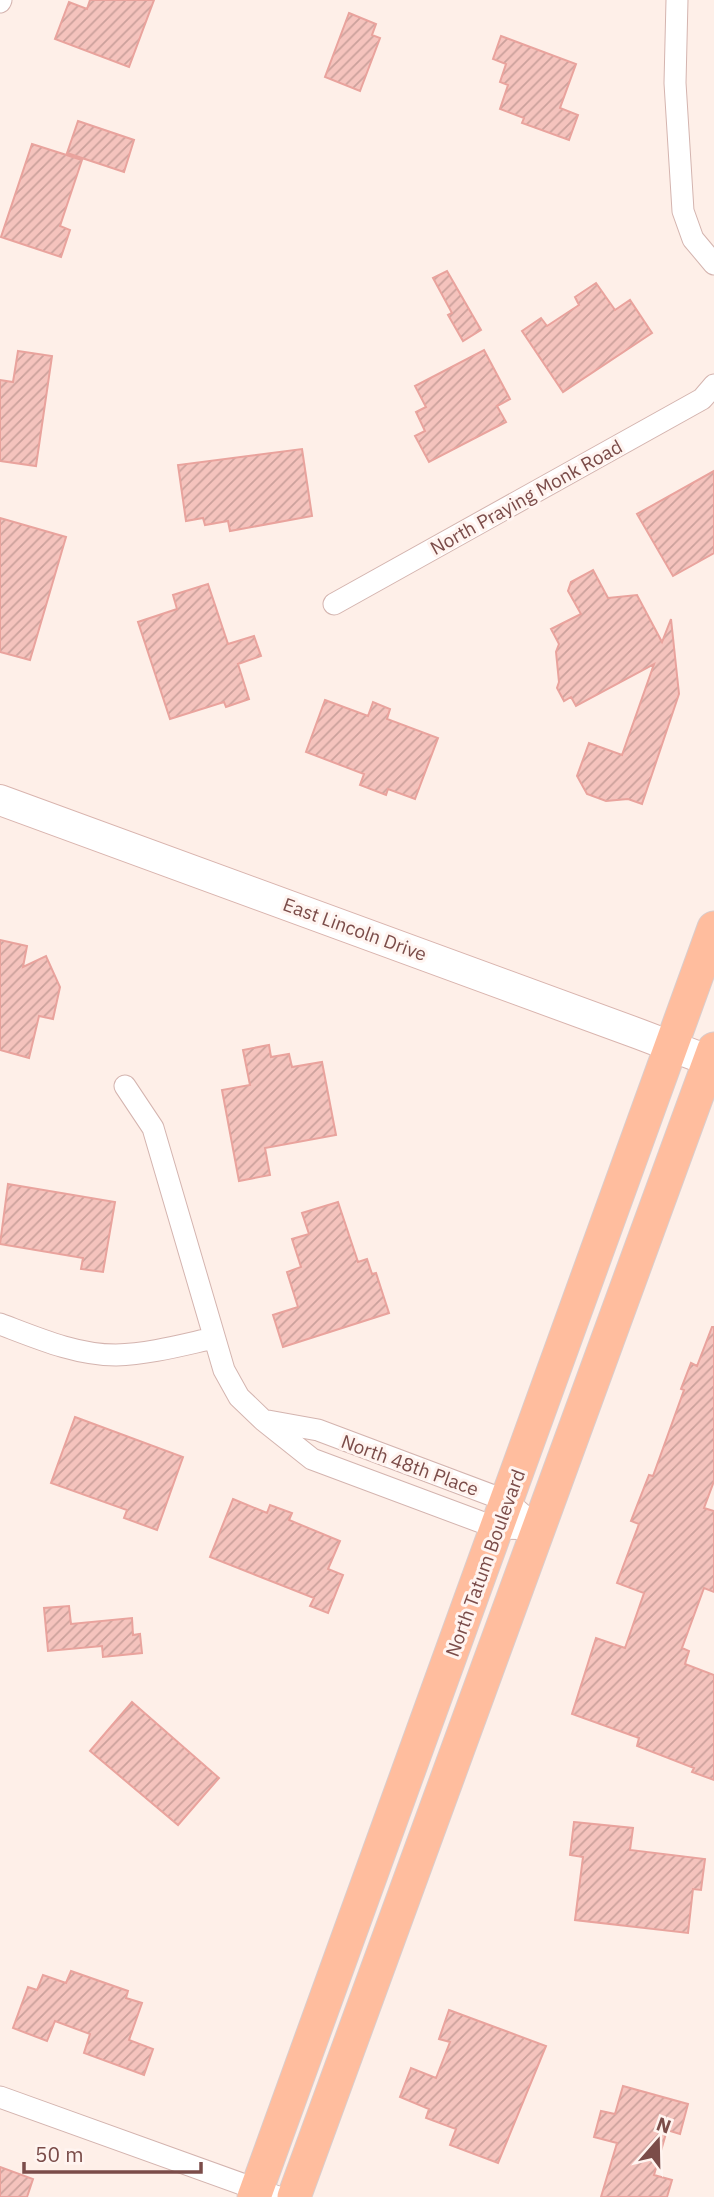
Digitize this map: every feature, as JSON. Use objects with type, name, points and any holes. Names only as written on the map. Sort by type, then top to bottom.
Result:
[{"type":"main road","name":"East Lincoln Drive","points":[[0,800],[713,1059]]},
{"type":"main road","name":"North Tatum Boulevard","points":[[263,2195],[502,1514],[714,928]]},
{"type":"main road","name":"North Tatum Boulevard","points":[[294,2197],[713,1059]]},
{"type":"street","points":[[677,0],[675,83],[683,211],[693,239],[714,264]]},
{"type":"street","name":"North Praying Monk Road","points":[[334,604],[702,399],[714,385]]},
{"type":"street","name":"North 48th Place","points":[[125,1086],[153,1128],[223,1370],[239,1397],[312,1459],[502,1514]]},
{"type":"street","points":[[0,1324],[62,1347],[114,1355],[153,1352],[214,1338]]},
{"type":"street","name":"North 48th Place","points":[[263,1420],[318,1430],[538,1529]]},
{"type":"street","points":[[0,2097],[263,2195]]},
{"type":"building","points":[[90,0],[154,0],[129,67],[55,39],[69,2],[87,9]]},
{"type":"building","points":[[349,13],[376,24],[372,35],[380,38],[360,91],[325,77]]},
{"type":"building","points":[[501,36],[576,64],[560,108],[578,115],[569,140],[522,123],[524,118],[500,109],[508,85],[500,82],[506,64],[493,59]]},
{"type":"building","points":[[78,121],[134,140],[124,172],[67,153]]},
{"type":"building","points":[[32,144],[82,160],[60,226],[70,230],[61,257],[1,237]]},
{"type":"building","points":[[447,271],[481,330],[463,341],[448,315],[452,313],[433,278]]},
{"type":"building","points":[[596,283],[615,310],[630,300],[652,333],[563,392],[522,331],[541,318],[547,326],[579,305],[575,297]]},
{"type":"building","points":[[484,350],[510,399],[497,406],[506,422],[429,462],[415,436],[425,431],[416,412],[426,407],[415,386]]},
{"type":"building","points":[[18,351],[52,356],[36,466],[0,461],[0,380],[13,382]]},
{"type":"building","points":[[302,449],[312,516],[230,531],[228,521],[205,525],[203,518],[186,521],[178,465]]},
{"type":"building","points":[[714,471],[714,553],[673,576],[637,514]]},
{"type":"building","points":[[0,518],[66,537],[30,660],[0,652]]},
{"type":"building","points":[[593,570],[608,598],[637,595],[662,642],[671,619],[679,694],[642,804],[628,799],[606,801],[587,794],[577,776],[589,743],[622,755],[654,664],[576,706],[571,697],[564,701],[557,688],[559,682],[556,652],[559,644],[551,629],[581,614],[568,591],[571,582]]},
{"type":"building","points":[[208,584],[228,644],[254,636],[261,656],[238,664],[249,699],[226,707],[224,702],[170,719],[138,622],[177,609],[173,595]]},
{"type":"building","points":[[325,700],[368,716],[373,702],[390,709],[387,719],[438,738],[415,799],[388,789],[386,795],[360,785],[364,774],[306,752]]},
{"type":"building","points":[[0,940],[27,946],[23,967],[46,956],[60,987],[53,1019],[39,1016],[29,1058],[0,1050]]},
{"type":"building","points":[[269,1045],[271,1057],[289,1054],[292,1067],[322,1062],[336,1135],[265,1148],[270,1175],[239,1181],[222,1090],[250,1085],[243,1050]]},
{"type":"building","points":[[8,1184],[115,1202],[103,1272],[81,1269],[83,1258],[0,1244]]},
{"type":"building","points":[[338,1202],[358,1262],[367,1259],[372,1274],[376,1273],[389,1313],[283,1347],[273,1315],[298,1307],[287,1272],[301,1267],[292,1239],[309,1234],[302,1213]]},
{"type":"building","points":[[712,1327],[714,1481],[704,1508],[714,1511],[714,1592],[704,1588],[682,1648],[689,1651],[685,1664],[714,1675],[714,1780],[692,1772],[694,1768],[637,1746],[639,1738],[572,1714],[596,1638],[625,1648],[644,1593],[617,1583],[639,1524],[631,1521],[649,1475],[653,1476],[691,1363],[697,1366]]},
{"type":"building","points":[[75,1417],[183,1457],[157,1530],[124,1518],[127,1510],[51,1483]]},
{"type":"building","points":[[233,1499],[267,1513],[270,1505],[292,1513],[289,1520],[340,1541],[328,1569],[343,1575],[328,1613],[310,1606],[314,1598],[210,1557]]},
{"type":"building","points":[[69,1606],[71,1624],[132,1618],[133,1635],[140,1634],[142,1653],[103,1657],[102,1646],[48,1651],[44,1608]]},
{"type":"building","points":[[132,1702],[219,1778],[178,1825],[90,1751]]},
{"type":"building","points":[[574,1822],[633,1828],[630,1850],[705,1859],[701,1890],[693,1889],[688,1933],[575,1920],[583,1857],[570,1855]]},
{"type":"building","points":[[71,1971],[128,1991],[126,1998],[142,2003],[129,2040],[153,2049],[144,2075],[84,2053],[90,2034],[55,2021],[47,2041],[13,2028],[28,1987],[37,1990],[43,1975],[66,1983]]},
{"type":"building","points":[[449,2010],[546,2046],[498,2163],[450,2145],[456,2129],[426,2118],[429,2109],[400,2097],[411,2068],[436,2078],[450,2042],[439,2039]]},
{"type":"building","points":[[623,2086],[688,2104],[680,2134],[667,2130],[654,2175],[672,2180],[667,2197],[601,2197],[617,2143],[594,2137],[601,2111],[615,2114]]},
{"type":"building","points":[[0,2167],[33,2179],[27,2197],[0,2197]]}]
